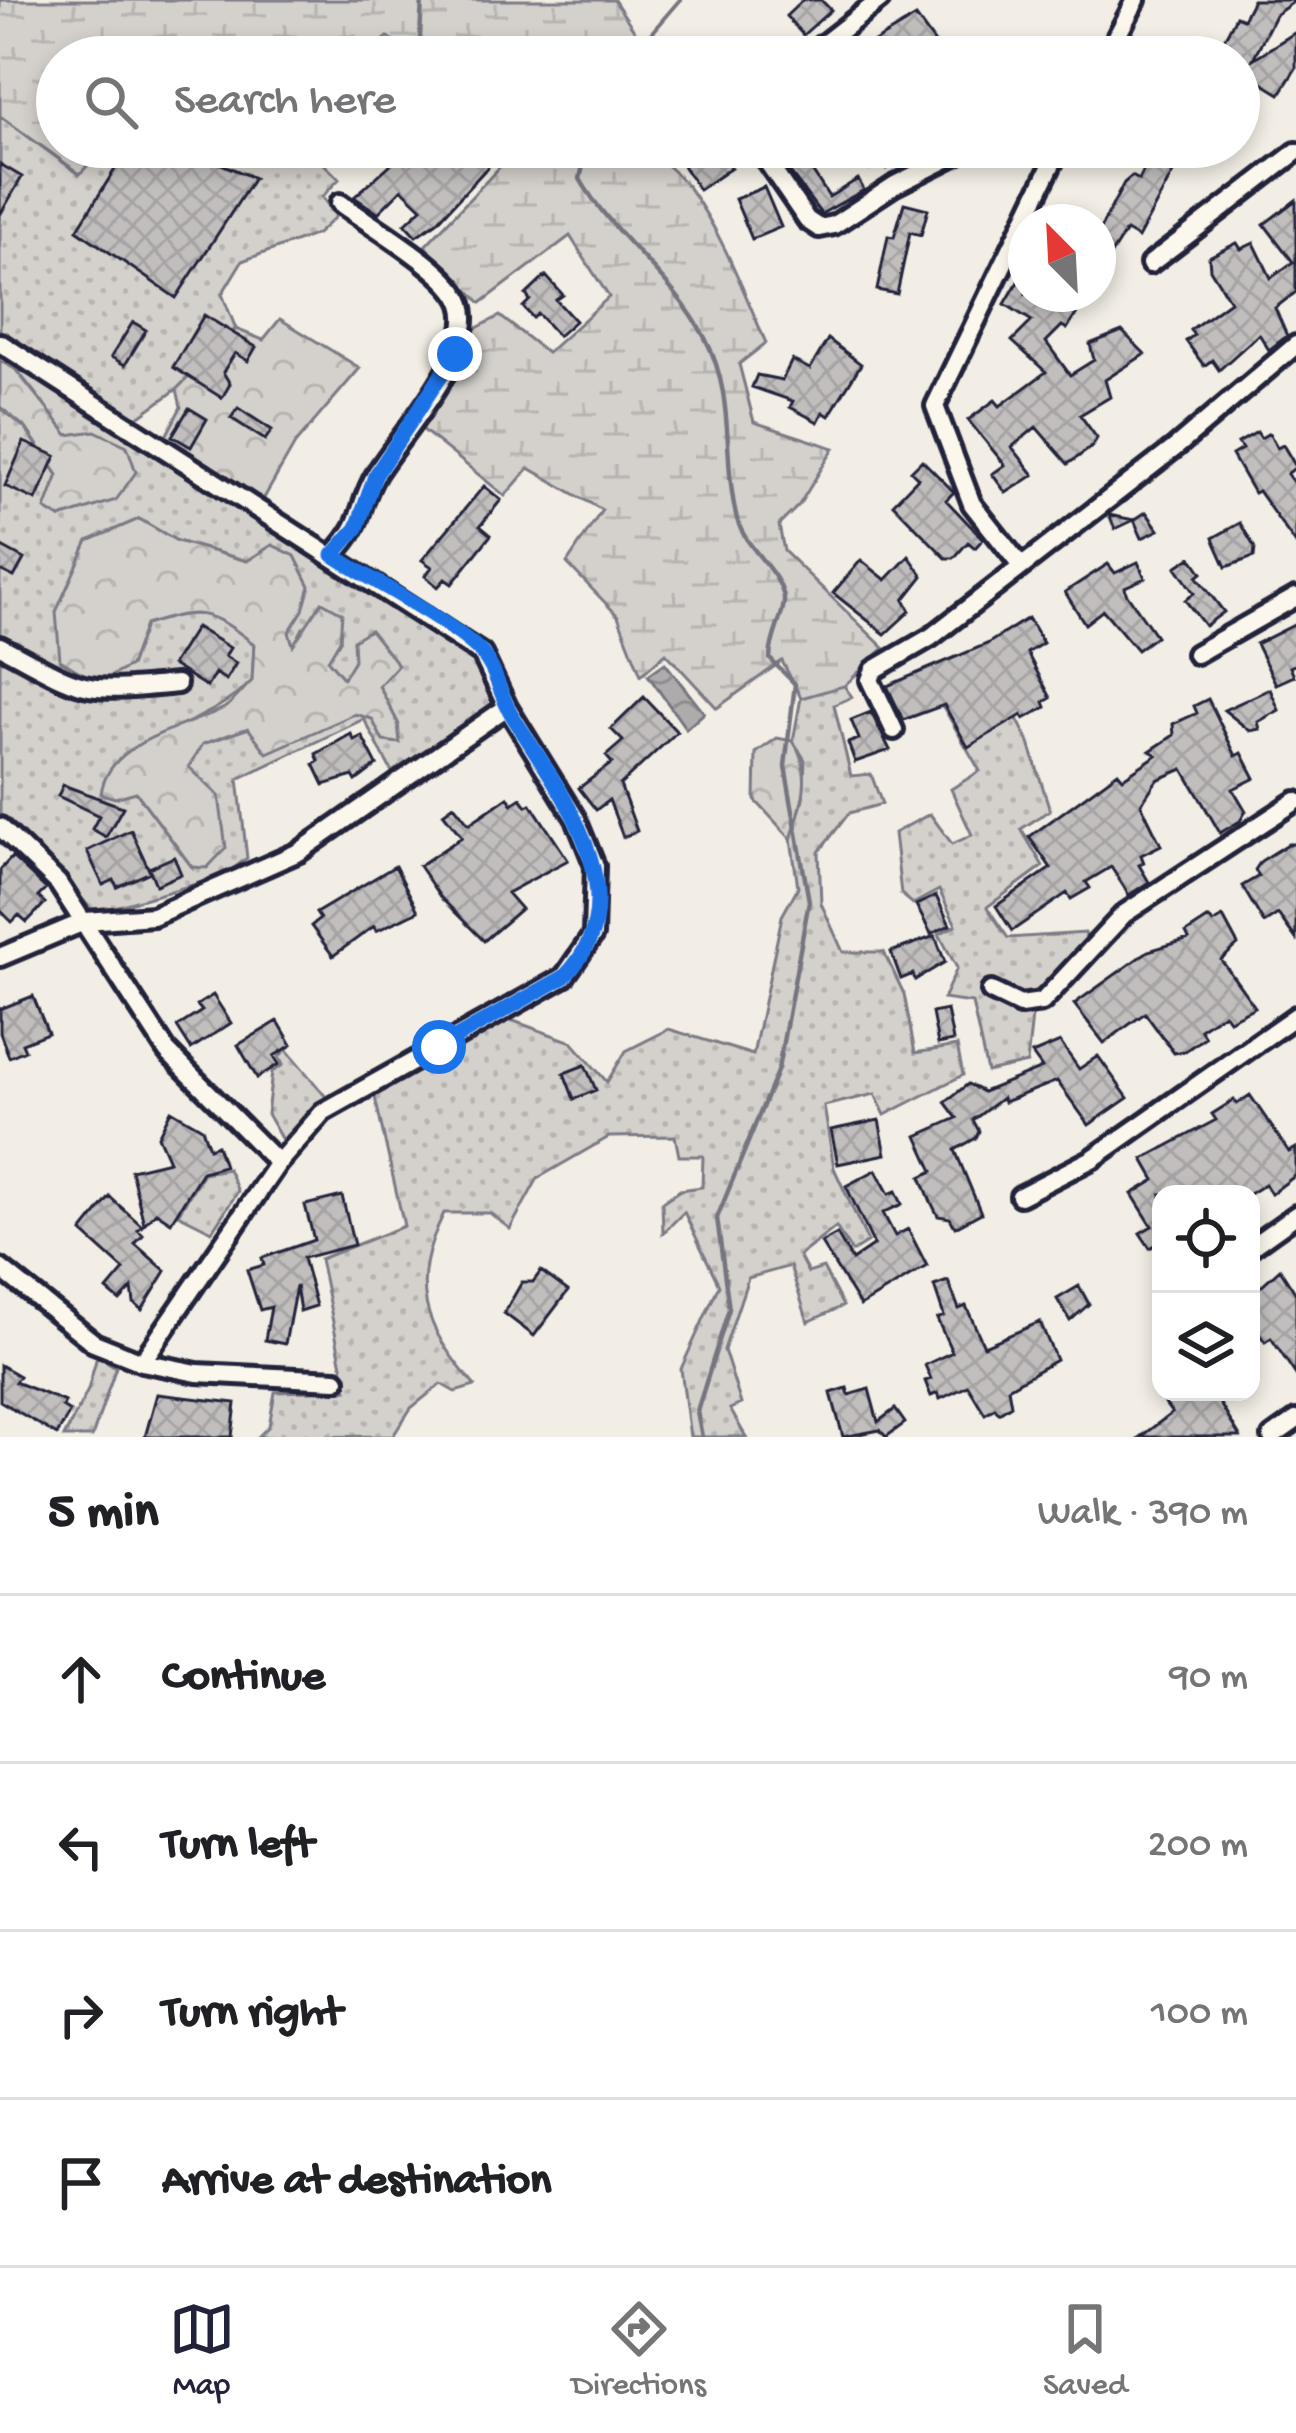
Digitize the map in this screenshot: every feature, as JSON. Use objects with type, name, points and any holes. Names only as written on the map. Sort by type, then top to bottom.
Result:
[{"type":"street","points":[[834,36],[880,0]]},
{"type":"street","points":[[1117,36],[1136,0]]},
{"type":"street","points":[[1150,263],[1296,152]]},
{"type":"street","points":[[771,168],[807,220],[818,228],[834,225],[929,168]]},
{"type":"street","points":[[1021,566],[972,504],[935,406],[1050,168]]},
{"type":"street","points":[[333,555],[357,528],[375,476],[406,436],[464,328],[463,306],[450,285],[340,203]]},
{"type":"street","points":[[0,344],[475,647],[491,668],[507,707],[587,844],[595,866],[593,935],[564,977],[336,1103],[278,1162],[142,1362]]},
{"type":"street","points":[[894,730],[870,680],[874,670],[931,638],[1176,448],[1296,345]]},
{"type":"street","points":[[1196,654],[1296,597]]},
{"type":"street","points":[[0,646],[76,688],[177,683]]},
{"type":"street","points":[[0,957],[86,921],[153,916],[215,893],[299,852],[507,707]]},
{"type":"street","points":[[991,992],[1019,1005],[1042,1002],[1124,914],[1296,801]]},
{"type":"street","points":[[0,827],[35,856],[86,921],[167,1051],[278,1162]]},
{"type":"street","points":[[1020,1196],[1092,1159],[1296,1016]]},
{"type":"street","points":[[1260,1241],[1296,1215]]},
{"type":"street","points":[[0,1268],[94,1343],[142,1362],[197,1373],[336,1380]]},
{"type":"street","points":[[1272,1437],[1296,1420]]},
{"type":"green space","points":[[0,0],[614,0],[638,36],[36,36],[36,142],[0,116]]},
{"type":"green space","points":[[0,116],[36,142],[36,168],[71,168],[79,174],[85,168],[328,168],[339,179],[322,197],[336,216],[317,234],[242,261],[222,294],[236,329],[177,389],[130,423],[0,339]]},
{"type":"green space","points":[[499,168],[670,168],[712,225],[766,343],[739,364],[754,422],[834,448],[799,505],[779,525],[784,551],[884,648],[844,686],[801,698],[782,661],[717,708],[666,653],[641,675],[618,616],[567,563],[602,510],[529,468],[505,496],[418,426],[471,331],[500,316],[547,353],[609,297],[570,236],[481,303],[425,246]]},
{"type":"green space","points":[[280,319],[360,368],[295,444],[260,505],[164,440],[181,407],[177,389],[236,329],[263,340]]},
{"type":"green space","points":[[0,352],[464,649],[486,672],[497,696],[493,707],[392,772],[364,719],[238,779],[247,858],[224,876],[94,913],[47,856],[0,823],[0,407],[25,428],[58,475],[46,509],[60,518],[95,432],[68,435],[16,369],[0,361]],"holes":[[[139,519],[177,541],[247,561],[273,545],[303,610],[289,632],[293,647],[303,628],[340,640],[327,660],[344,679],[354,660],[379,686],[398,723],[355,713],[267,752],[249,728],[202,744],[188,767],[192,867],[136,792],[132,751],[239,693],[252,681],[254,644],[214,618],[178,616],[145,625],[130,666]]]},
{"type":"green space","points":[[0,361],[15,369],[68,435],[95,431],[127,446],[136,472],[116,500],[60,518],[45,509],[58,475],[26,428],[0,407]]},
{"type":"green space","points":[[139,519],[177,541],[247,561],[272,545],[295,556],[310,586],[289,632],[293,645],[322,602],[342,613],[340,640],[328,660],[343,678],[354,660],[353,640],[370,630],[398,665],[379,686],[398,723],[400,743],[383,741],[372,719],[355,714],[267,753],[248,728],[203,744],[189,767],[219,796],[226,848],[207,868],[192,867],[136,792],[115,798],[101,794],[106,776],[133,748],[235,699],[252,681],[254,644],[225,623],[191,614],[145,625],[130,666],[98,683],[60,660],[56,612],[88,541]]},
{"type":"green space","points":[[997,680],[1028,740],[1050,810],[1021,829],[1043,866],[987,907],[1008,938],[1085,933],[1088,943],[1034,997],[1027,1063],[987,1072],[972,1003],[943,999],[957,968],[939,934],[956,925],[939,890],[913,904],[901,894],[894,833],[930,814],[952,844],[972,835],[951,789],[980,771],[942,705]]},
{"type":"green space","points":[[842,683],[852,697],[834,705],[851,776],[871,774],[882,804],[849,813],[819,852],[821,903],[843,952],[884,952],[904,994],[915,1053],[957,1046],[963,1075],[885,1115],[875,1094],[824,1106],[834,1168],[868,1242],[852,1252],[836,1227],[799,1256],[808,1273],[823,1268],[843,1306],[808,1322],[790,1266],[748,1278],[724,1350],[741,1404],[730,1409],[746,1437],[690,1437],[681,1369],[719,1285],[684,1212],[663,1233],[662,1202],[680,1190],[702,1187],[703,1156],[679,1156],[675,1136],[609,1137],[538,1178],[510,1229],[490,1213],[444,1213],[426,1263],[426,1305],[443,1344],[475,1386],[455,1392],[441,1384],[411,1408],[393,1436],[258,1437],[269,1426],[275,1392],[347,1390],[320,1259],[404,1226],[374,1093],[508,1019],[572,1042],[607,1082],[626,1051],[669,1029],[753,1055],[782,916],[798,887],[791,839],[803,800],[805,760],[793,741],[801,698]]},
{"type":"green space","points":[[777,738],[793,741],[803,765],[802,801],[791,839],[755,800],[756,753]]},
{"type":"green space","points":[[286,1049],[326,1097],[282,1140],[267,1114],[272,1072],[283,1065],[279,1057]]},
{"type":"green space","points":[[228,1169],[238,1191],[212,1231],[178,1214],[203,1173]]},
{"type":"green space","points":[[97,1356],[116,1367],[92,1437],[64,1437],[88,1390]]},
{"type":"water","points":[[665,663],[704,713],[686,729],[648,675]]},
{"type":"building","points":[[803,0],[821,0],[831,10],[803,35],[786,16]]},
{"type":"building","points":[[1253,0],[1296,0],[1275,15],[1260,45],[1260,36],[1226,36],[1236,16],[1243,19]]},
{"type":"building","points":[[916,17],[930,36],[884,36]]},
{"type":"building","points":[[1296,32],[1296,68],[1280,94],[1260,82],[1260,55]]},
{"type":"building","points":[[0,164],[22,177],[0,215]]},
{"type":"building","points":[[116,168],[231,168],[254,178],[176,298],[77,230]]},
{"type":"building","points":[[386,168],[487,168],[437,222],[416,236],[405,224],[422,208],[402,189],[378,213],[354,197]]},
{"type":"building","points":[[685,168],[731,168],[699,190]]},
{"type":"building","points":[[810,168],[829,197],[858,179],[864,190],[821,214],[788,170]]},
{"type":"building","points":[[1145,168],[1176,168],[1138,238],[1126,231],[1116,247],[1113,204],[1132,176],[1139,180]]},
{"type":"building","points":[[764,187],[781,227],[752,239],[735,199]]},
{"type":"building","points":[[1296,200],[1296,292],[1275,308],[1287,336],[1269,350],[1259,334],[1219,370],[1212,360],[1204,366],[1186,341],[1194,335],[1190,330],[1230,301],[1210,269],[1209,257],[1237,243],[1241,249],[1254,243],[1271,278],[1293,262],[1264,224]]},
{"type":"building","points":[[904,203],[928,209],[921,235],[910,232],[897,294],[877,290],[888,236],[894,237]]},
{"type":"building","points":[[546,276],[563,295],[556,300],[575,321],[558,336],[538,314],[533,318],[523,307],[530,300],[526,295]]},
{"type":"building","points":[[1018,312],[1078,312],[1067,329],[1062,326],[1046,342],[1070,375],[1094,360],[1090,344],[1122,331],[1145,354],[1105,380],[1110,397],[1080,415],[1097,438],[1068,464],[1036,427],[1012,447],[1034,475],[1006,493],[992,474],[1005,465],[968,420],[995,400],[1000,406],[1046,372],[1012,341],[1032,321]]},
{"type":"building","points":[[204,315],[256,347],[248,361],[235,353],[223,372],[230,384],[222,398],[173,367]]},
{"type":"building","points":[[133,322],[146,330],[125,365],[111,357]]},
{"type":"building","points":[[828,339],[861,364],[829,416],[823,412],[818,422],[790,407],[793,401],[752,387],[757,375],[782,380],[792,360],[810,369]]},
{"type":"building","points":[[189,408],[207,419],[191,447],[172,436]]},
{"type":"building","points":[[238,408],[272,430],[265,440],[231,418]]},
{"type":"building","points":[[1257,432],[1261,438],[1269,433],[1277,448],[1283,445],[1296,467],[1287,474],[1296,486],[1296,544],[1258,491],[1254,493],[1232,455],[1242,449],[1238,443]]},
{"type":"building","points":[[24,442],[56,456],[36,500],[5,486]]},
{"type":"building","points":[[922,460],[954,492],[946,500],[983,539],[975,548],[968,542],[954,558],[946,558],[893,504],[918,478],[911,471]]},
{"type":"building","points":[[484,486],[501,500],[480,526],[491,535],[452,584],[445,579],[438,587],[425,576],[432,567],[422,560]]},
{"type":"building","points":[[1146,512],[1159,530],[1142,538],[1134,520]]},
{"type":"building","points":[[1109,515],[1134,520],[1115,529]]},
{"type":"building","points":[[1240,523],[1255,548],[1254,557],[1226,567],[1213,538]]},
{"type":"building","points":[[0,546],[24,559],[14,577],[0,570]]},
{"type":"building","points":[[909,556],[923,576],[904,600],[910,611],[885,634],[833,593],[861,560],[886,580]]},
{"type":"building","points":[[1191,557],[1202,573],[1197,577],[1224,612],[1205,626],[1185,600],[1194,593],[1176,567]]},
{"type":"building","points":[[1138,562],[1145,578],[1125,587],[1126,593],[1156,636],[1137,650],[1103,610],[1085,624],[1065,592],[1108,564],[1115,573]]},
{"type":"building","points":[[1028,618],[1043,643],[1027,653],[1051,698],[1044,702],[1046,707],[1024,719],[1022,715],[968,747],[944,705],[903,720],[887,686],[987,644]]},
{"type":"building","points":[[1296,624],[1296,664],[1290,667],[1294,676],[1276,684],[1256,644]]},
{"type":"building","points":[[196,627],[230,648],[225,656],[236,663],[226,680],[215,673],[207,687],[172,665]]},
{"type":"building","points":[[1270,689],[1279,710],[1258,722],[1260,729],[1250,731],[1224,710]]},
{"type":"building","points":[[644,697],[677,732],[620,785],[637,831],[623,837],[609,800],[596,810],[579,788],[612,763],[606,756],[623,741],[611,729]]},
{"type":"building","points":[[1208,699],[1236,756],[1242,753],[1255,778],[1233,789],[1246,811],[1240,821],[1220,833],[1183,769],[1157,780],[1141,804],[1161,845],[1141,855],[1144,863],[1139,865],[1149,882],[1129,895],[1111,867],[1086,882],[1090,888],[1071,899],[1067,893],[1012,931],[996,906],[1051,868],[1029,837],[1118,772],[1123,778],[1157,755],[1150,751],[1174,735],[1173,724],[1197,713],[1194,706]]},
{"type":"building","points":[[871,712],[890,750],[855,762],[848,743],[859,739],[851,720]]},
{"type":"building","points":[[351,734],[354,740],[362,736],[377,765],[356,781],[353,776],[324,785],[314,764],[319,761],[316,754]]},
{"type":"building","points":[[63,785],[123,807],[106,837],[92,829],[99,816],[58,796]]},
{"type":"building","points":[[508,797],[512,804],[521,798],[527,806],[531,804],[568,860],[507,893],[521,909],[484,941],[441,898],[419,866],[462,837],[443,813],[454,805],[469,824]]},
{"type":"building","points":[[131,830],[150,872],[117,887],[114,880],[103,885],[87,851]]},
{"type":"building","points":[[1296,844],[1296,939],[1278,914],[1264,923],[1242,886],[1259,876],[1255,870],[1261,861]]},
{"type":"building","points":[[12,857],[46,889],[38,897],[45,903],[27,922],[19,915],[12,922],[0,910],[0,870]]},
{"type":"building","points":[[174,857],[181,874],[156,885],[149,868]]},
{"type":"building","points":[[395,866],[418,911],[376,931],[374,926],[333,956],[311,926],[320,919],[316,913]]},
{"type":"building","points":[[936,896],[950,925],[931,934],[916,905]]},
{"type":"building","points":[[1223,917],[1238,945],[1221,960],[1255,1007],[1229,1020],[1224,1013],[1200,1029],[1205,1037],[1185,1051],[1174,1053],[1145,1013],[1104,1043],[1074,1004],[1148,951],[1189,939],[1186,933],[1209,918],[1213,923]]},
{"type":"building","points":[[935,936],[945,962],[915,980],[913,974],[901,979],[891,952]]},
{"type":"building","points":[[213,995],[231,1023],[191,1049],[177,1027],[202,1011],[197,1005]]},
{"type":"building","points":[[33,996],[48,1033],[22,1043],[25,1050],[9,1057],[0,1033],[0,1009]]},
{"type":"building","points":[[947,1010],[953,1041],[938,1044],[932,1013]]},
{"type":"building","points":[[278,1021],[292,1045],[274,1056],[279,1064],[257,1078],[238,1045]]},
{"type":"building","points":[[1060,1042],[1079,1069],[1098,1056],[1128,1098],[1089,1125],[1057,1081],[1004,1102],[1002,1098],[973,1120],[979,1131],[976,1138],[955,1150],[981,1213],[955,1227],[950,1218],[938,1216],[931,1202],[921,1177],[933,1171],[917,1136],[957,1118],[945,1102],[968,1084],[983,1092],[1042,1068],[1032,1054]]},
{"type":"building","points":[[585,1065],[596,1090],[574,1099],[564,1073]]},
{"type":"building","points":[[1250,1095],[1289,1152],[1296,1148],[1296,1175],[1271,1194],[1265,1184],[1152,1185],[1152,1226],[1132,1194],[1155,1180],[1143,1159],[1216,1120],[1212,1114],[1234,1100],[1237,1104]]},
{"type":"building","points":[[171,1110],[202,1128],[209,1148],[217,1145],[224,1166],[202,1172],[171,1222],[156,1212],[144,1224],[131,1170],[169,1161],[158,1136]]},
{"type":"building","points":[[879,1120],[886,1154],[838,1164],[831,1130]]},
{"type":"building","points":[[876,1170],[889,1194],[896,1191],[902,1204],[883,1213],[895,1236],[908,1229],[927,1266],[860,1306],[821,1243],[837,1234],[852,1260],[874,1245],[846,1186]]},
{"type":"building","points":[[342,1196],[354,1245],[303,1258],[316,1306],[300,1311],[296,1286],[285,1344],[265,1340],[271,1307],[260,1310],[247,1270],[264,1265],[262,1258],[314,1240],[305,1205]]},
{"type":"building","points":[[110,1197],[142,1226],[138,1230],[143,1235],[135,1244],[166,1271],[142,1310],[134,1303],[132,1288],[120,1301],[107,1290],[124,1270],[82,1232]]},
{"type":"building","points":[[1152,1226],[1152,1247],[1150,1248],[1140,1233]]},
{"type":"building","points":[[1280,1269],[1296,1294],[1296,1375],[1271,1338],[1265,1342],[1260,1335],[1260,1287]]},
{"type":"building","points":[[541,1271],[568,1291],[534,1336],[504,1313],[522,1282],[533,1282]]},
{"type":"building","points":[[948,1281],[959,1309],[966,1306],[984,1346],[1040,1322],[1056,1360],[1008,1388],[1011,1405],[999,1413],[995,1408],[985,1414],[968,1386],[940,1399],[938,1393],[931,1396],[925,1381],[931,1379],[925,1365],[952,1352],[937,1319],[944,1316],[934,1286]]},
{"type":"building","points":[[1079,1286],[1089,1304],[1070,1321],[1057,1299]]},
{"type":"building","points":[[0,1365],[19,1376],[15,1382],[65,1402],[62,1407],[70,1412],[57,1435],[0,1401]]},
{"type":"building","points":[[847,1388],[849,1395],[869,1389],[878,1422],[895,1409],[905,1423],[886,1437],[880,1430],[843,1437],[831,1393]]},
{"type":"building","points":[[157,1394],[236,1403],[232,1437],[145,1437]]},
{"type":"building","points":[[1163,1401],[1218,1401],[1240,1437],[1140,1437],[1172,1413]]},
{"type":"waterway","points":[[420,36],[422,0]]},
{"type":"waterway","points":[[649,36],[680,0]]},
{"type":"waterway","points":[[582,168],[580,179],[594,200],[677,296],[715,360],[725,405],[737,519],[784,598],[770,659],[795,684],[785,766],[809,901],[778,1069],[717,1218],[729,1309],[697,1411],[702,1437]]},
{"type":"route","points":[[439,1047],[564,977],[580,961],[593,935],[596,915],[595,866],[576,818],[507,707],[482,654],[333,555],[357,528],[375,476],[406,436],[455,354]]}]
